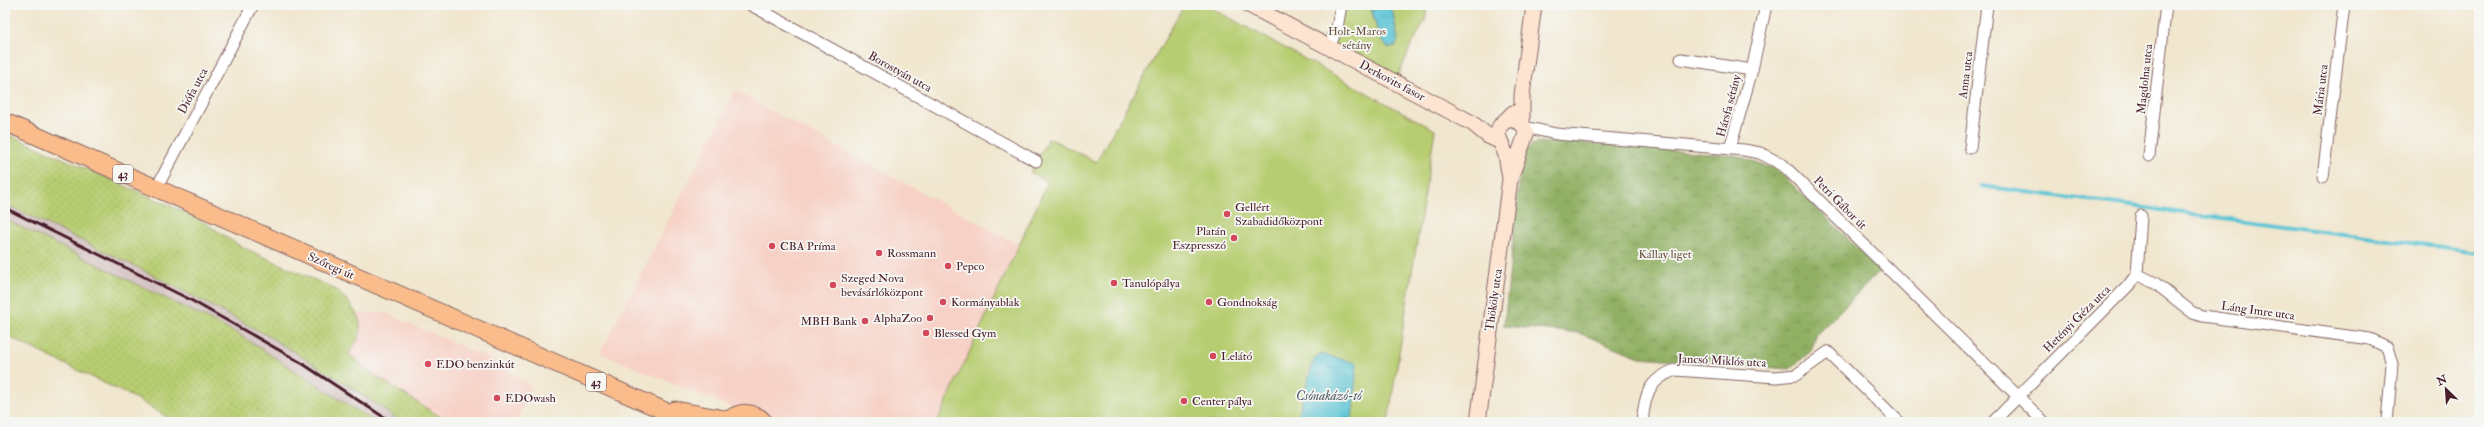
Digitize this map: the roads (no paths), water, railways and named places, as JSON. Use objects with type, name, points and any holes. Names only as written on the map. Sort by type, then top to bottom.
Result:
[{"type":"main road","name":"Szőregi út","points":[[5,122],[690,422]]},
{"type":"main road","name":"Szőregi út","points":[[657,408],[694,412],[729,421],[743,413],[751,413],[764,422]]},
{"type":"street","name":"Diófa utca","points":[[156,189],[253,5]]},
{"type":"street","name":"Borostyán utca","points":[[751,5],[1036,161]]},
{"type":"street","name":"Derkovits fasor","points":[[1249,5],[1472,123],[1488,136],[1501,143]]},
{"type":"street","points":[[1329,48],[1337,28],[1341,5]]},
{"type":"street","points":[[1510,179],[1534,5]]},
{"type":"street","name":"Hársfa sétány","points":[[1730,148],[1752,70],[1766,5]]},
{"type":"street","name":"Anna utca","points":[[1970,148],[1988,5]]},
{"type":"street","name":"Magdolna utca","points":[[2149,156],[2166,5]]},
{"type":"street","name":"Mária utca","points":[[2323,177],[2344,5]]},
{"type":"street","name":"Hársfa sétány","points":[[1681,59],[1752,70]]},
{"type":"street","points":[[1472,123],[1517,130]]},
{"type":"street","points":[[1510,179],[1501,143],[1497,134],[1517,130]]},
{"type":"street","points":[[1501,143],[1513,148],[1517,130]]},
{"type":"street","name":"Petri Gábor út","points":[[1517,130],[1730,148],[1760,153],[1783,165],[2044,422]]},
{"type":"street","name":"Thököly utca","points":[[1478,422],[1510,179]]},
{"type":"street","points":[[2137,274],[2142,216]]},
{"type":"street","name":"Hetényi Géza utca","points":[[1993,422],[2128,286],[2137,274]]},
{"type":"street","name":"Láng Imre utca","points":[[2137,274],[2155,283],[2193,312],[2202,316],[2370,339],[2386,347],[2392,364],[2388,422]]},
{"type":"street","name":"Jancsó Miklós utca","points":[[1642,422],[1644,398],[1654,382],[1664,374],[1675,370],[1776,377],[1796,375],[1828,352],[1892,420]]},
{"type":"water","points":[[1370,5],[1391,5],[1398,39],[1396,46],[1388,48],[1380,39]]},
{"type":"water","name":"Csónakázó-tó","points":[[1320,354],[1357,363],[1352,422],[1296,422],[1314,359]]},
{"type":"waterway","points":[[1981,186],[2479,252]]},
{"type":"railway","points":[[5,208],[189,299],[300,362],[391,422]]},
{"type":"place","name":"Gellért Szabadidőközpont","points":[[1227,214]]},
{"type":"place","name":"Platán Eszpresszó","points":[[1234,238]]},
{"type":"place","name":"CBA Príma","points":[[772,246]]},
{"type":"place","name":"Rossmann","points":[[879,253]]},
{"type":"place","name":"Pepco","points":[[948,266]]},
{"type":"place","name":"Tanulópálya","points":[[1114,283]]},
{"type":"place","name":"Szeged Nova bevásárlóközpont","points":[[833,285]]},
{"type":"place","name":"Kormányablak","points":[[943,302]]},
{"type":"place","name":"Gondnokság","points":[[1209,302]]},
{"type":"place","name":"AlphaZoo","points":[[930,318]]},
{"type":"place","name":"MBH Bank","points":[[865,321]]},
{"type":"place","name":"Blessed Gym","points":[[926,333]]},
{"type":"place","name":"Lelátó","points":[[1213,356]]},
{"type":"place","name":"EDO benzinkút","points":[[428,364]]},
{"type":"place","name":"EDOwash","points":[[497,398]]},
{"type":"place","name":"Center pálya","points":[[1184,401]]},
{"type":"park label","name":"Holt-Maros sétány","points":[[1357,38]]},
{"type":"park label","name":"Kállay liget","points":[[1665,254]]}]
